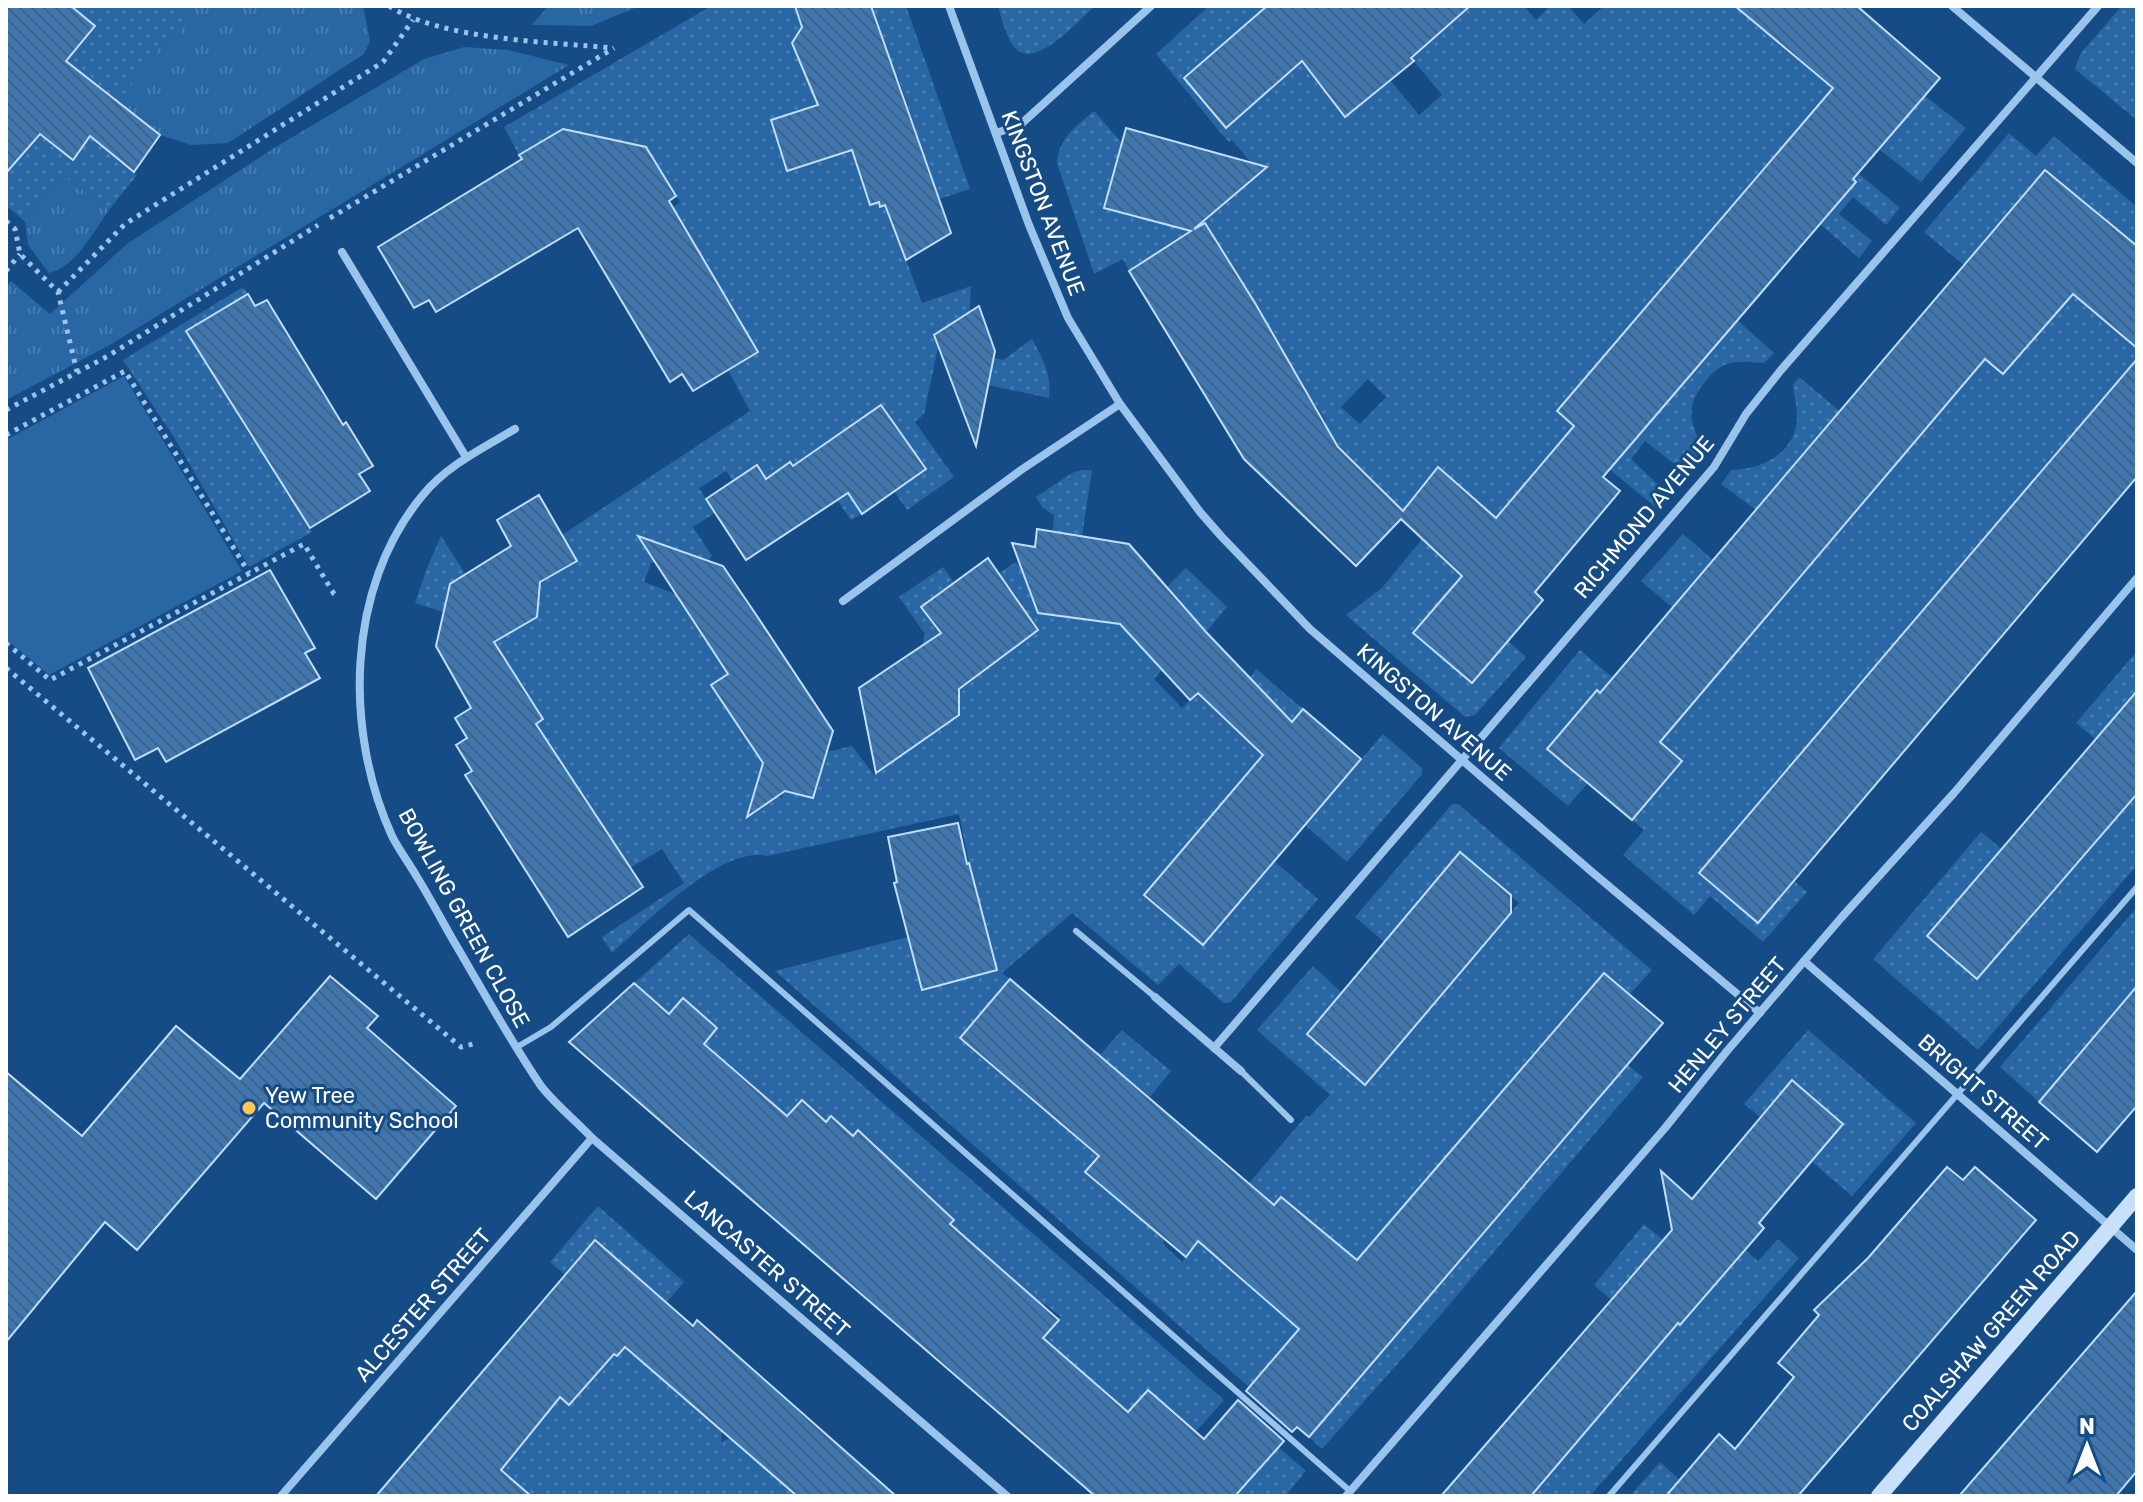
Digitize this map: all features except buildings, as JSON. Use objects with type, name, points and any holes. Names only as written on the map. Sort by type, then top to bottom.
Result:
[{"type":"main road","name":"COALSHAW GREEN ROAD","points":[[1879,1496],[2137,1196]]},
{"type":"street","name":"KINGSTON AVENUE","points":[[949,6],[1029,225],[1068,318],[1120,404],[1200,512],[1289,609],[1461,760],[1760,1013]]},
{"type":"street","points":[[996,133],[1020,125],[1151,6]]},
{"type":"street","points":[[1952,6],[2137,163]]},
{"type":"street","name":"RICHMOND AVENUE","points":[[1214,1048],[1714,467],[1746,414],[1781,370],[2098,6]]},
{"type":"street","points":[[342,252],[466,457]]},
{"type":"street","points":[[843,601],[1021,470],[1120,404]]},
{"type":"street","name":"BOWLING GREEN CLOSE","points":[[515,429],[466,457],[423,494],[404,522],[381,571],[362,647],[359,687],[360,722],[370,776],[392,836],[517,1047]]},
{"type":"street","name":"HENLEY STREET","points":[[1348,1494],[2137,578]]},
{"type":"street","name":"BRIGHT STREET","points":[[1804,961],[2137,1250]]},
{"type":"street","points":[[1155,997],[1241,1071]]},
{"type":"street","name":"LANCASTER STREET","points":[[517,1047],[543,1089],[592,1138],[1007,1496]]},
{"type":"street","name":"ALCESTER STREET","points":[[281,1496],[592,1138]]},
{"type":"lane","points":[[1609,1496],[2137,887]]},
{"type":"lane","points":[[517,1047],[551,1027],[689,910],[1348,1494]]},
{"type":"lane","points":[[1076,931],[1155,997]]},
{"type":"lane","points":[[1241,1071],[1291,1120]]},
{"type":"path","points":[[6,410],[108,356],[287,244],[614,48],[482,34],[413,20],[389,6]]},
{"type":"path","points":[[58,292],[125,224],[383,62],[413,20]]},
{"type":"path","points":[[6,221],[15,229],[20,254],[58,292],[77,372]]},
{"type":"path","points":[[6,271],[20,254]]},
{"type":"path","points":[[6,435],[125,371],[249,573]]},
{"type":"path","points":[[6,643],[50,680],[304,544],[334,594],[339,597]]},
{"type":"path","points":[[6,668],[461,1047],[473,1044]]},
{"type":"green space","points":[[71,6],[182,6],[182,33],[168,37],[91,136],[137,175],[109,210],[62,175],[25,222],[6,205],[6,99],[51,79],[95,26]]},
{"type":"green space","points":[[182,6],[363,6],[370,41],[364,54],[228,143],[191,145],[160,135],[117,101],[168,37],[182,33]]},
{"type":"green space","points":[[548,6],[639,6],[591,26],[532,25]]},
{"type":"green space","points":[[711,6],[795,6],[803,31],[798,32],[792,43],[797,56],[809,59],[830,77],[890,59],[872,9],[906,6],[970,189],[909,209],[892,221],[922,303],[971,286],[968,339],[941,333],[924,414],[915,422],[954,477],[907,510],[894,491],[926,468],[881,405],[817,450],[862,514],[851,520],[826,484],[812,495],[790,462],[766,479],[757,465],[733,481],[726,471],[699,488],[715,513],[693,527],[712,556],[708,561],[651,563],[644,582],[694,601],[692,619],[728,674],[712,686],[740,729],[751,723],[771,735],[755,791],[782,798],[784,791],[813,798],[826,752],[852,746],[874,775],[915,745],[913,737],[926,739],[959,715],[922,646],[925,634],[899,597],[943,567],[954,583],[922,607],[955,654],[1023,605],[999,573],[1016,562],[1020,567],[1032,568],[1074,590],[1070,617],[1110,623],[1123,543],[1167,587],[1186,568],[1227,607],[1207,631],[1172,595],[1129,634],[1162,670],[1154,679],[1182,708],[1198,693],[1210,704],[1244,670],[1251,677],[1256,669],[1303,709],[1231,793],[1290,843],[1275,862],[1318,899],[1231,1002],[1224,1003],[1179,964],[1158,985],[1072,913],[1002,973],[1010,979],[1045,1109],[1094,1050],[1101,1054],[1122,1030],[1171,1071],[1150,1097],[1107,1061],[1058,1120],[1099,1155],[1085,1173],[1106,1190],[1121,1173],[1142,1191],[1192,1134],[1207,1147],[1157,1206],[1178,1224],[1162,1243],[1182,1262],[1198,1241],[1242,1279],[1299,1212],[1281,1197],[1274,1205],[1249,1183],[1306,1116],[1309,1117],[1330,1095],[1257,1030],[1313,966],[1342,993],[1366,1084],[1443,993],[1355,917],[1452,804],[1458,804],[1652,970],[1630,994],[1604,973],[1533,1056],[1627,1064],[1643,1077],[1322,1449],[1309,1437],[1409,1320],[1350,1270],[1249,1387],[775,971],[908,937],[923,990],[969,863],[959,814],[728,862],[706,874],[663,907],[612,953],[602,937],[684,883],[662,849],[630,868],[474,764],[543,719],[492,637],[537,617],[538,610],[503,552],[535,585],[577,561],[562,535],[750,411],[728,370],[671,209],[680,202],[646,147],[563,129],[519,155],[504,127]],"holes":[[[898,77],[936,188],[880,206],[879,202],[870,204],[864,185],[860,89]],[[795,113],[810,163],[786,170],[771,121]],[[1215,812],[1274,862],[1202,945],[1144,895]],[[1460,853],[1519,903],[1447,986],[1389,935]]]},
{"type":"green space","points":[[998,6],[1095,6],[1056,42],[1033,53],[1023,53],[1014,47],[1006,33]]},
{"type":"green space","points":[[1209,6],[1267,6],[1184,78],[1216,116],[1229,125],[1270,89],[1301,41],[1332,69],[1317,82],[1345,117],[1390,80],[1419,115],[1442,95],[1403,48],[1457,6],[1524,6],[1536,20],[1550,6],[1568,6],[1584,24],[1604,6],[1735,6],[1792,53],[1855,6],[1890,136],[1925,96],[1966,128],[1921,182],[1875,146],[1854,170],[1900,208],[1886,225],[1853,197],[1839,214],[1872,241],[1859,258],[1820,224],[1714,228],[1643,311],[1737,320],[1774,353],[1764,363],[1726,365],[1713,372],[1702,386],[1692,407],[1699,449],[1692,467],[1673,463],[1645,441],[1631,459],[1670,496],[1659,510],[1609,469],[1484,550],[1413,632],[1472,683],[1508,641],[1526,657],[1475,715],[1465,717],[1346,615],[1382,588],[1450,505],[1457,483],[1438,467],[1392,529],[1300,444],[1326,421],[1304,387],[1276,403],[1188,365],[1264,317],[1245,286],[1170,245],[1129,271],[1123,259],[1094,274],[1057,163],[1065,140],[1094,111],[1122,143],[1104,208],[1259,172],[1232,140],[1229,142],[1221,133],[1156,54]],"holes":[[[1368,379],[1386,397],[1360,424],[1341,407]]]},
{"type":"green space","points":[[2122,6],[2137,6],[2137,120],[2075,69],[2080,54]]},
{"type":"green space","points":[[464,47],[508,50],[569,65],[108,346],[6,400],[6,287],[11,281],[50,314],[127,244],[274,148],[424,59]]},
{"type":"green space","points":[[2009,133],[2036,156],[2054,136],[2137,207],[2137,357],[2117,381],[2137,398],[2137,425],[2104,397],[2033,480],[2091,531],[2080,545],[2021,495],[1950,579],[2008,629],[1996,644],[1937,594],[1865,678],[1924,728],[1911,742],[1782,777],[1841,827],[1830,839],[1771,789],[1758,923],[1794,881],[1807,892],[1763,942],[1710,896],[1694,915],[1623,855],[1644,830],[1632,820],[1682,761],[1598,690],[1548,749],[1588,783],[1568,806],[1499,748],[1580,650],[1650,709],[1696,699],[1767,617],[1708,567],[1673,608],[1641,581],[1683,534],[1713,560],[1720,552],[1779,601],[1850,519],[1792,468],[1756,510],[1721,484],[1731,470],[1755,467],[1785,449],[1795,429],[1797,412],[1793,385],[1799,377],[1840,411],[1805,452],[1863,502],[1933,420],[1875,369],[1885,356],[1944,406],[1985,359],[2003,374],[2034,339],[1957,273],[1964,265],[1924,232]],"holes":[[[2045,170],[2130,240],[1996,229]]]},
{"type":"green space","points":[[62,175],[109,210],[76,256],[68,264],[49,273],[28,245],[25,222]]},
{"type":"green space","points":[[243,287],[248,294],[187,331],[252,439],[313,403],[265,454],[312,532],[249,567],[175,439],[123,360]]},
{"type":"green space","points":[[1032,339],[1048,374],[1049,398],[988,385],[993,358],[1003,360]]},
{"type":"green space","points":[[124,376],[242,571],[49,675],[6,639],[6,440]]},
{"type":"green space","points":[[1092,470],[1082,536],[1053,532],[1054,515],[1043,508],[1036,497],[1072,473]]},
{"type":"green space","points":[[441,536],[466,575],[450,585],[443,612],[415,603]]},
{"type":"green space","points":[[2137,651],[2137,717],[2124,706],[2095,739],[2076,723]]},
{"type":"green space","points":[[1383,734],[1422,768],[1422,774],[1347,862],[1305,825]]},
{"type":"green space","points":[[2137,792],[2137,865],[1978,1050],[1873,959],[1981,832],[2051,890]],"holes":[[[1992,861],[2043,903],[1977,979],[1935,943]]]},
{"type":"green space","points":[[2137,907],[2137,986],[2039,1102],[2000,1067]]},
{"type":"green space","points":[[689,934],[1224,1400],[1176,1454],[1167,1407],[1148,1390],[1128,1412],[1043,1338],[1061,1317],[1045,1304],[1027,1324],[934,1243],[954,1220],[934,1200],[854,1173],[878,1146],[859,1129],[834,1156],[826,1150],[845,1128],[832,1116],[812,1139],[802,1100],[787,1116],[704,1044],[717,1028],[684,999],[669,1014],[633,984]]},
{"type":"green space","points":[[1808,1030],[1916,1123],[1852,1196],[1811,1161],[1843,1123],[1792,1080],[1760,1117],[1744,1104]]},
{"type":"green space","points":[[598,1206],[684,1282],[637,1337],[653,1372],[722,1432],[721,1442],[730,1438],[798,1496],[466,1496],[553,1392],[569,1405],[592,1379],[598,1340],[617,1356],[634,1335],[645,1283],[595,1241],[565,1275],[550,1262]]},
{"type":"green space","points":[[1644,1224],[1663,1240],[1629,1280],[1680,1325],[1745,1250],[1758,1261],[1778,1239],[1799,1258],[1590,1496],[1531,1496],[1644,1364],[1628,1314],[1594,1285]]},
{"type":"green space","points":[[1251,1424],[1306,1471],[1285,1496],[1235,1496],[1244,1486],[1231,1474]]},
{"type":"green space","points":[[1660,1462],[1696,1494],[1630,1496]]},
{"type":"place","name":"Yew Tree Community School","points":[[249,1108]]}]
